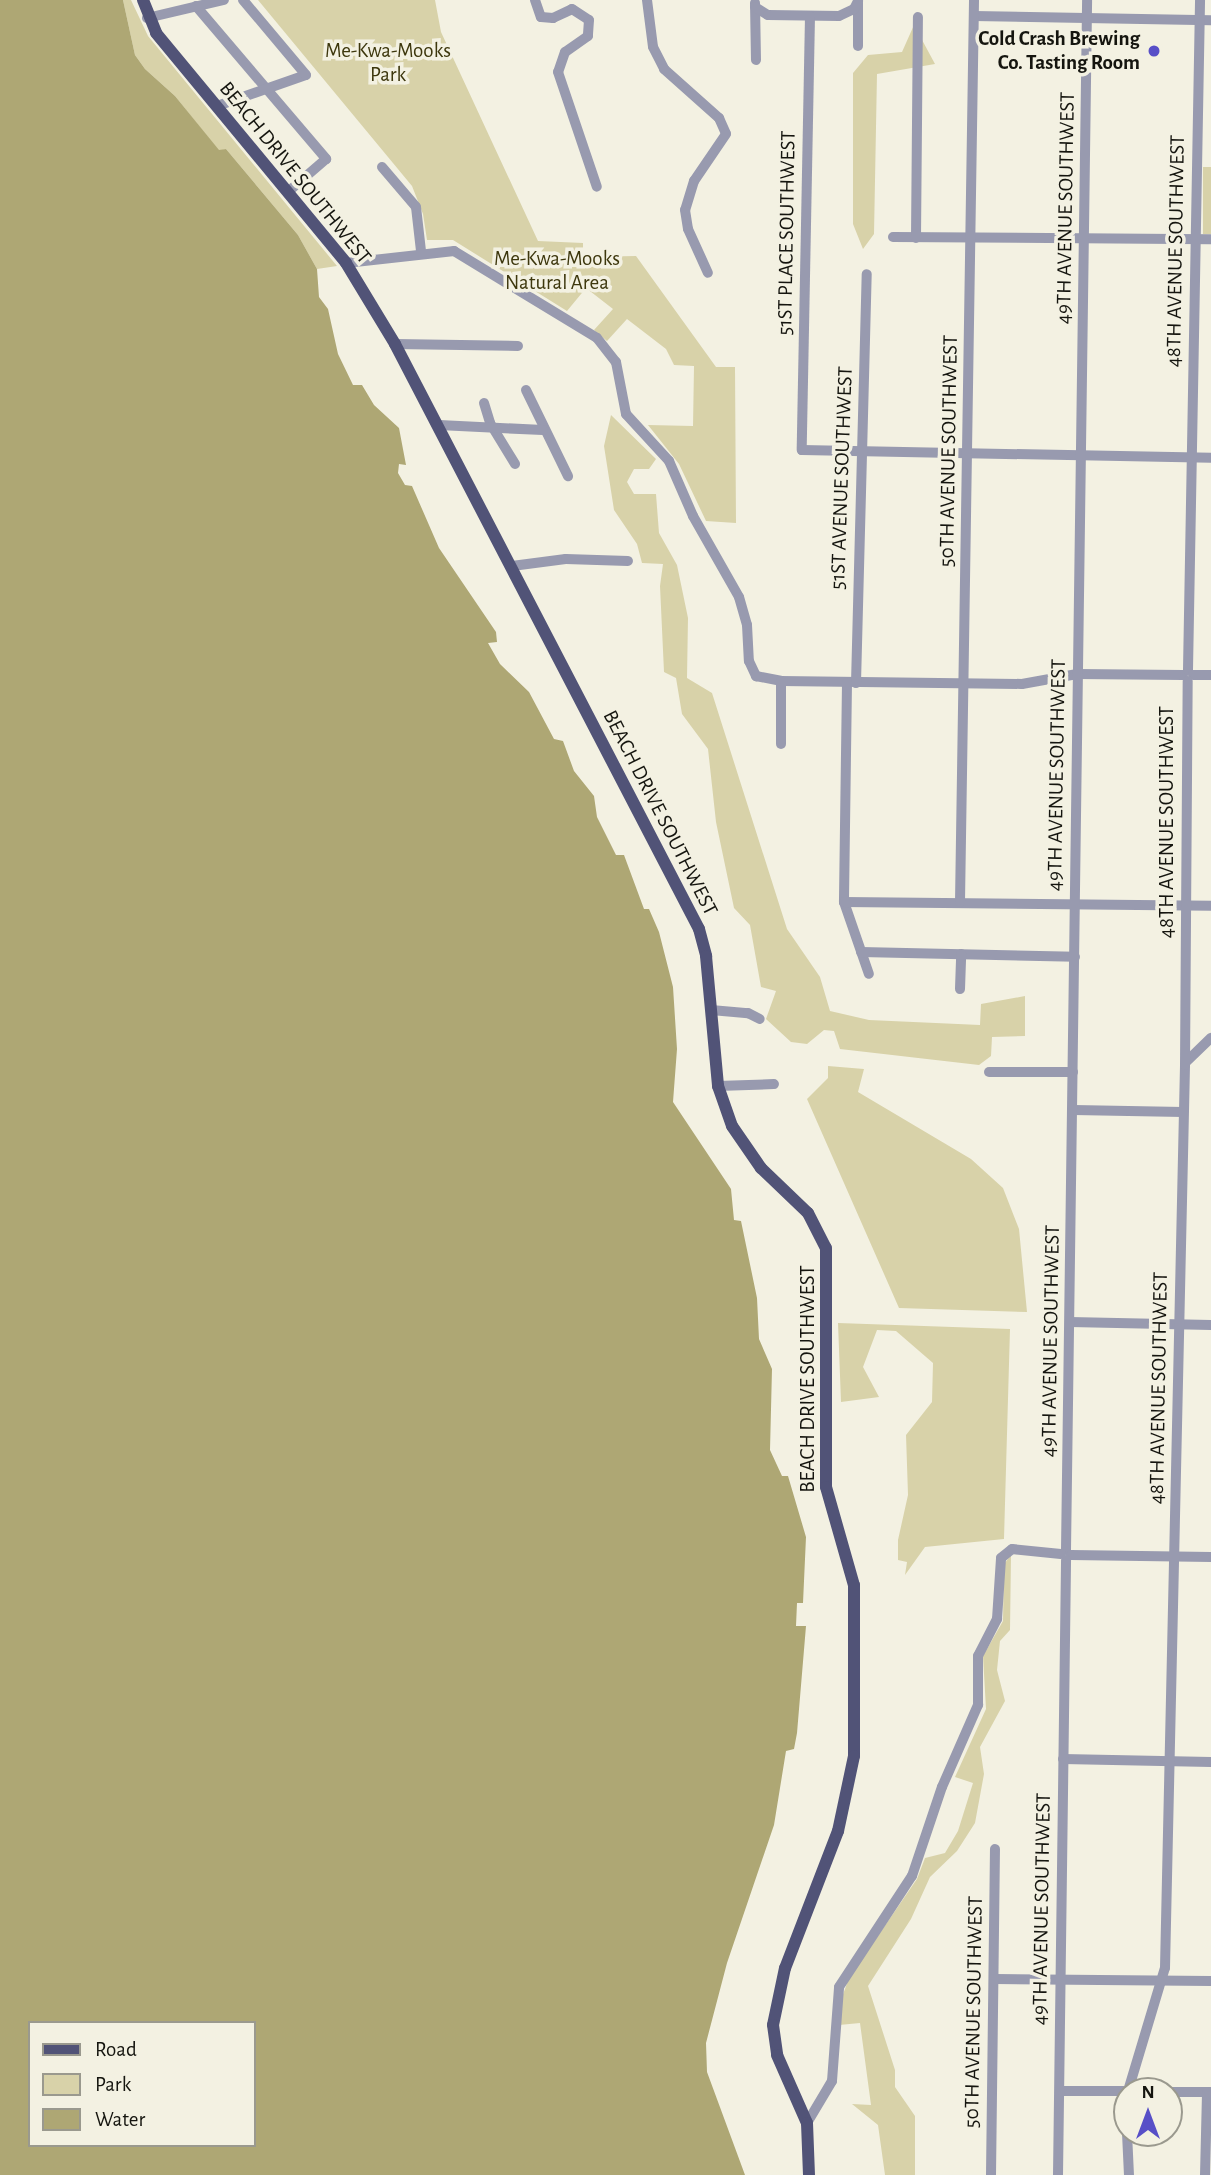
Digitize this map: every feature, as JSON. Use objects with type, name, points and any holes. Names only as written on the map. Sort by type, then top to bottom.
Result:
[{"type":"main road","name":"BEACH DRIVE SOUTHWEST","points":[[143,0],[148,18],[346,263],[395,344],[439,425],[703,939],[718,1086],[746,1148],[808,1213],[828,1263],[826,1487],[854,1586],[854,1756],[838,1831],[785,1968],[774,2013],[777,2055],[807,2123],[809,2175]]},
{"type":"street","points":[[148,18],[224,0]]},
{"type":"street","points":[[217,106],[306,75],[243,0]]},
{"type":"street","points":[[535,0],[541,17],[553,18],[572,9],[589,20],[588,36],[565,52],[558,72],[597,187]]},
{"type":"street","points":[[647,0],[653,47],[664,69],[719,118],[726,134],[694,181],[685,209],[688,229],[708,273]]},
{"type":"street","name":"50TH AVENUE SOUTHWEST","points":[[960,902],[974,0]]},
{"type":"street","name":"49TH AVENUE SOUTHWEST","points":[[1058,2175],[1087,0]]},
{"type":"street","name":"48TH AVENUE SOUTHWEST","points":[[1133,2077],[1164,1980],[1185,1065],[1195,239],[1205,20],[1200,0]]},
{"type":"street","points":[[755,4],[768,15],[839,16],[854,9],[858,1]]},
{"type":"street","points":[[858,1],[858,46]]},
{"type":"street","points":[[755,4],[756,60]]},
{"type":"street","points":[[196,6],[326,159],[289,191]]},
{"type":"street","name":"51ST PLACE SOUTHWEST","points":[[810,16],[802,450],[860,452]]},
{"type":"street","points":[[974,16],[1205,20]]},
{"type":"street","points":[[916,238],[918,17]]},
{"type":"street","points":[[382,167],[416,207],[421,251]]},
{"type":"street","points":[[893,237],[1211,239]]},
{"type":"street","points":[[346,263],[421,251],[454,251],[582,326],[603,345],[615,362],[626,414],[669,461],[693,516],[739,597],[753,672],[781,681],[964,684],[1035,683],[1077,674],[1211,675]]},
{"type":"street","name":"51ST AVENUE SOUTHWEST","points":[[866,274],[844,902],[869,974]]},
{"type":"street","points":[[395,344],[518,346]]},
{"type":"street","points":[[526,390],[543,430],[568,476]]},
{"type":"street","points":[[484,403],[515,464]]},
{"type":"street","points":[[439,425],[543,430]]},
{"type":"street","points":[[860,452],[1211,458]]},
{"type":"street","points":[[512,566],[566,559],[628,561]]},
{"type":"street","points":[[781,681],[781,744]]},
{"type":"street","points":[[844,902],[1211,906]]},
{"type":"street","points":[[861,952],[1075,957]]},
{"type":"street","points":[[961,954],[961,989]]},
{"type":"street","points":[[711,1010],[748,1013],[760,1019]]},
{"type":"street","points":[[1185,1065],[1189,1054],[1211,1038]]},
{"type":"street","points":[[989,1072],[1073,1072]]},
{"type":"street","points":[[718,1086],[774,1084]]},
{"type":"street","points":[[1074,1110],[1183,1112]]},
{"type":"street","points":[[1070,1322],[1211,1325]]},
{"type":"street","points":[[807,2123],[832,2081],[839,1987],[912,1876],[943,1787],[978,1705],[978,1656],[997,1619],[999,1565],[1007,1551],[1066,1555],[1211,1557]]},
{"type":"street","points":[[1063,1759],[1211,1762]]},
{"type":"street","name":"50TH AVENUE SOUTHWEST","points":[[991,2175],[995,1849]]},
{"type":"street","points":[[995,1979],[1211,1981]]},
{"type":"street","points":[[1060,2091],[1113,2091]]},
{"type":"street","points":[[1183,2092],[1209,2092],[1205,2175]]},
{"type":"street","points":[[1128,2147],[1129,2175]]},
{"type":"green space","points":[[123,0],[131,0],[148,36],[337,266],[317,269],[298,235],[226,149],[219,151],[175,96],[145,69],[135,55]]},
{"type":"green space","name":"Me-Kwa-Mooks Park","points":[[258,0],[435,0],[441,32],[538,241],[583,243],[583,257],[636,256],[716,367],[735,367],[736,523],[706,521],[679,464],[648,425],[693,426],[694,366],[674,365],[666,349],[627,319],[607,341],[594,330],[613,309],[586,288],[567,311],[453,240],[427,240],[423,214],[412,186]]},
{"type":"green space","points":[[914,25],[935,64],[877,74],[874,234],[863,249],[853,224],[853,73],[868,55],[902,52]]},
{"type":"green space","points":[[1203,167],[1211,167],[1211,234],[1203,234]]},
{"type":"green space","points":[[611,415],[656,459],[649,469],[634,469],[627,482],[634,494],[656,494],[659,533],[677,565],[688,618],[687,678],[712,693],[787,929],[820,977],[830,1011],[869,1020],[980,1025],[981,1004],[1025,996],[1025,1036],[992,1037],[991,1056],[979,1065],[840,1049],[834,1031],[824,1030],[807,1044],[791,1042],[766,1019],[776,991],[761,987],[750,925],[734,908],[716,822],[708,749],[682,714],[676,678],[664,672],[660,586],[663,564],[642,563],[637,544],[614,510],[604,446]]},
{"type":"green space","points":[[828,1066],[864,1069],[858,1092],[971,1159],[1003,1188],[1019,1229],[1027,1312],[899,1308],[807,1099],[828,1078]]},
{"type":"green space","points":[[838,1323],[1010,1329],[1004,1539],[925,1547],[905,1575],[907,1562],[898,1560],[898,1540],[908,1495],[906,1435],[932,1402],[933,1363],[896,1331],[877,1330],[863,1367],[879,1397],[841,1402]]},
{"type":"green space","points":[[1011,1555],[1010,1630],[1000,1641],[997,1670],[1005,1701],[980,1747],[984,1774],[975,1823],[957,1851],[930,1877],[911,1919],[868,1986],[895,2070],[895,2087],[915,2116],[915,2175],[885,2175],[878,2125],[852,2104],[871,2105],[860,2023],[839,2025],[841,2000],[849,1978],[917,1879],[925,1858],[945,1853],[958,1831],[973,1783],[955,1777],[986,1709],[983,1656],[1003,1621],[1004,1564]]},
{"type":"water","points":[[0,0],[123,0],[135,55],[145,69],[175,96],[219,150],[226,149],[298,235],[317,269],[319,297],[328,309],[338,354],[353,385],[362,385],[374,405],[399,428],[406,465],[399,464],[398,473],[405,485],[412,486],[439,548],[496,632],[497,642],[488,643],[500,664],[529,692],[554,739],[563,741],[574,771],[594,796],[597,817],[616,855],[624,855],[644,909],[649,909],[659,932],[673,987],[677,1049],[673,1102],[731,1189],[734,1220],[741,1221],[757,1298],[759,1339],[772,1369],[770,1450],[782,1476],[788,1476],[806,1537],[803,1603],[797,1603],[796,1626],[806,1626],[794,1749],[786,1751],[774,1825],[727,1963],[706,2043],[707,2072],[745,2175],[0,2175]]},
{"type":"place","name":"Cold Crash Brewing Co. Tasting Room","points":[[1154,51]]},
{"type":"park label","name":"Me-Kwa-Mooks Natural Area","points":[[557,271]]}]
